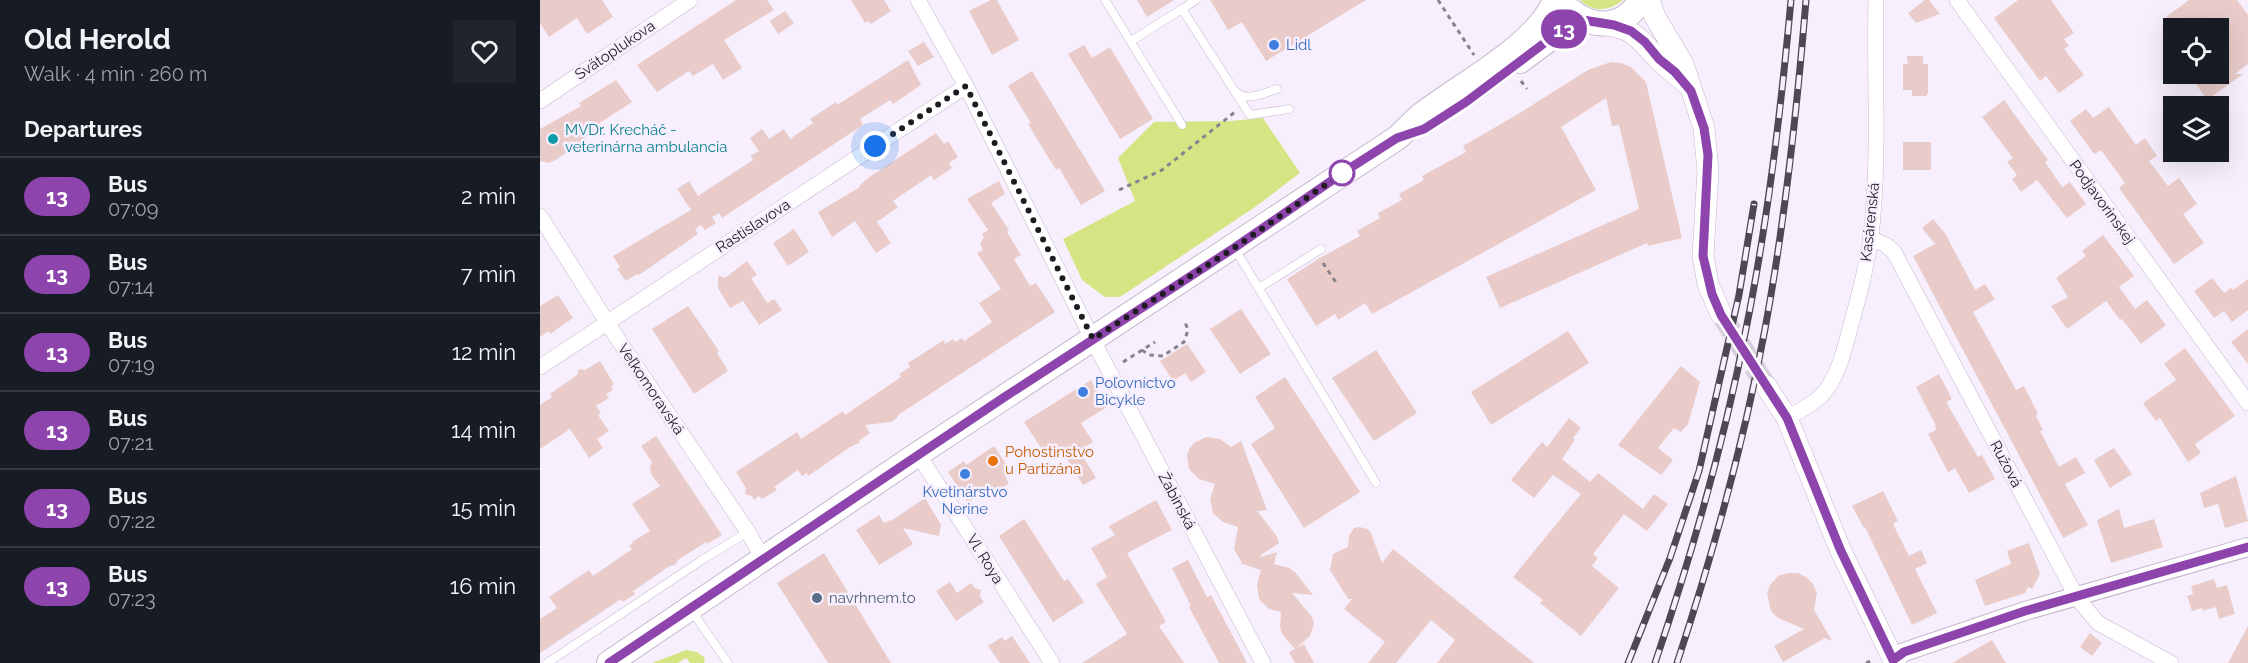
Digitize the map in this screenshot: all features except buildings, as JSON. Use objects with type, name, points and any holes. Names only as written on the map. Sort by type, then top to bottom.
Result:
[{"type":"main road","points":[[615,661],[918,454],[1234,248],[1397,138],[1419,117],[1504,57],[1532,32],[1551,9],[1555,0]]},
{"type":"main road","points":[[1562,0],[1565,6],[1590,22],[1623,28],[1638,36],[1691,91]]},
{"type":"main road","points":[[1397,138],[1424,129],[1466,102],[1567,26],[1590,22],[1614,22],[1625,17],[1636,8],[1641,0]]},
{"type":"main road","points":[[1649,0],[1655,17],[1680,57],[1704,128],[1708,155],[1703,241],[1705,269],[1721,315]]},
{"type":"main road","points":[[1767,386],[1787,418],[1840,549],[1892,662]]},
{"type":"street","name":"Svätoplukova","points":[[540,101],[690,0]]},
{"type":"street","name":"Žabinská","points":[[918,0],[966,86],[1093,339],[1263,663]]},
{"type":"street","name":"Kasárenská","points":[[1787,418],[1814,402],[1826,391],[1834,377],[1853,317],[1870,238],[1876,162],[1876,0]]},
{"type":"street","name":"Podjavorinskej","points":[[1957,0],[2248,403]]},
{"type":"street","name":"Rastislavova","points":[[540,367],[966,86]]},
{"type":"street","name":"Veľkomoravská","points":[[540,216],[607,322],[765,560]]},
{"type":"street","name":"Ružová","points":[[1870,238],[1886,245],[1894,252],[2077,598],[2098,623],[2171,663]]},
{"type":"street","name":"Vl. Roya","points":[[918,454],[1053,663]]},
{"type":"street","points":[[1892,662],[1904,652],[2025,611],[2077,598],[2248,547]]},
{"type":"lane","points":[[1106,0],[1182,124]]},
{"type":"lane","points":[[1131,41],[1196,0]]},
{"type":"lane","points":[[1182,9],[1250,115],[1289,109]]},
{"type":"lane","points":[[1234,91],[1249,98],[1277,89]]},
{"type":"lane","points":[[1234,248],[1376,483]]},
{"type":"lane","points":[[1259,288],[1321,249]]},
{"type":"lane","points":[[547,663],[748,532]]},
{"type":"lane","points":[[690,609],[728,663]]},
{"type":"path","points":[[1438,0],[1473,53]]},
{"type":"path","points":[[1119,190],[1162,170],[1236,110]]},
{"type":"path","points":[[1325,265],[1337,284]]},
{"type":"path","points":[[1142,350],[1149,355],[1163,356],[1184,342],[1188,336],[1185,322]]},
{"type":"path","points":[[1119,364],[1155,342]]},
{"type":"green space","points":[[1580,0],[1623,0],[1607,8],[1596,9]]},
{"type":"green space","points":[[1263,118],[1300,173],[1255,207],[1120,297],[1105,297],[1082,280],[1063,239],[1135,201],[1118,158],[1154,122]]},
{"type":"green space","points":[[686,650],[697,652],[705,658],[704,663],[690,663],[686,658],[678,663],[652,663]]},
{"type":"tunnel","points":[[1721,314],[1766,386]]},
{"type":"railway","points":[[1655,663],[1706,498],[1737,372],[1767,206],[1791,0]]},
{"type":"railway","points":[[1677,663],[1727,498],[1765,329],[1790,165],[1806,0]]},
{"type":"railway","points":[[1628,663],[1670,558],[1699,471],[1739,295],[1754,204]]},
{"type":"bus line","name":"13","points":[[609,663],[765,560],[918,454],[1234,248],[1347,170],[1397,138],[1424,129],[1466,102],[1567,26],[1583,20],[1614,25],[1631,31],[1645,42],[1665,66],[1687,84],[1691,91],[1704,128],[1708,155],[1703,256],[1708,284],[1721,315],[1787,418],[1810,470],[1840,549],[1893,660],[1904,652],[2025,611],[2077,598],[2248,547]]},
{"type":"place","name":"Lidl","points":[[1274,45]]},
{"type":"place","name":"MVDr. Krecháč - veterinárna ambulancia","points":[[553,139]]},
{"type":"place","name":"Poľovníctvo Bicykle","points":[[1083,392]]},
{"type":"place","name":"Pohostinstvo u Partizána","points":[[993,461]]},
{"type":"place","name":"Kvetinárstvo Nerine","points":[[965,474]]},
{"type":"place","name":"navrhnem.to","points":[[817,598]]},
{"type":"route","points":[[875,146],[966,86],[1093,339],[1234,248],[1347,170],[1342,173]]}]
